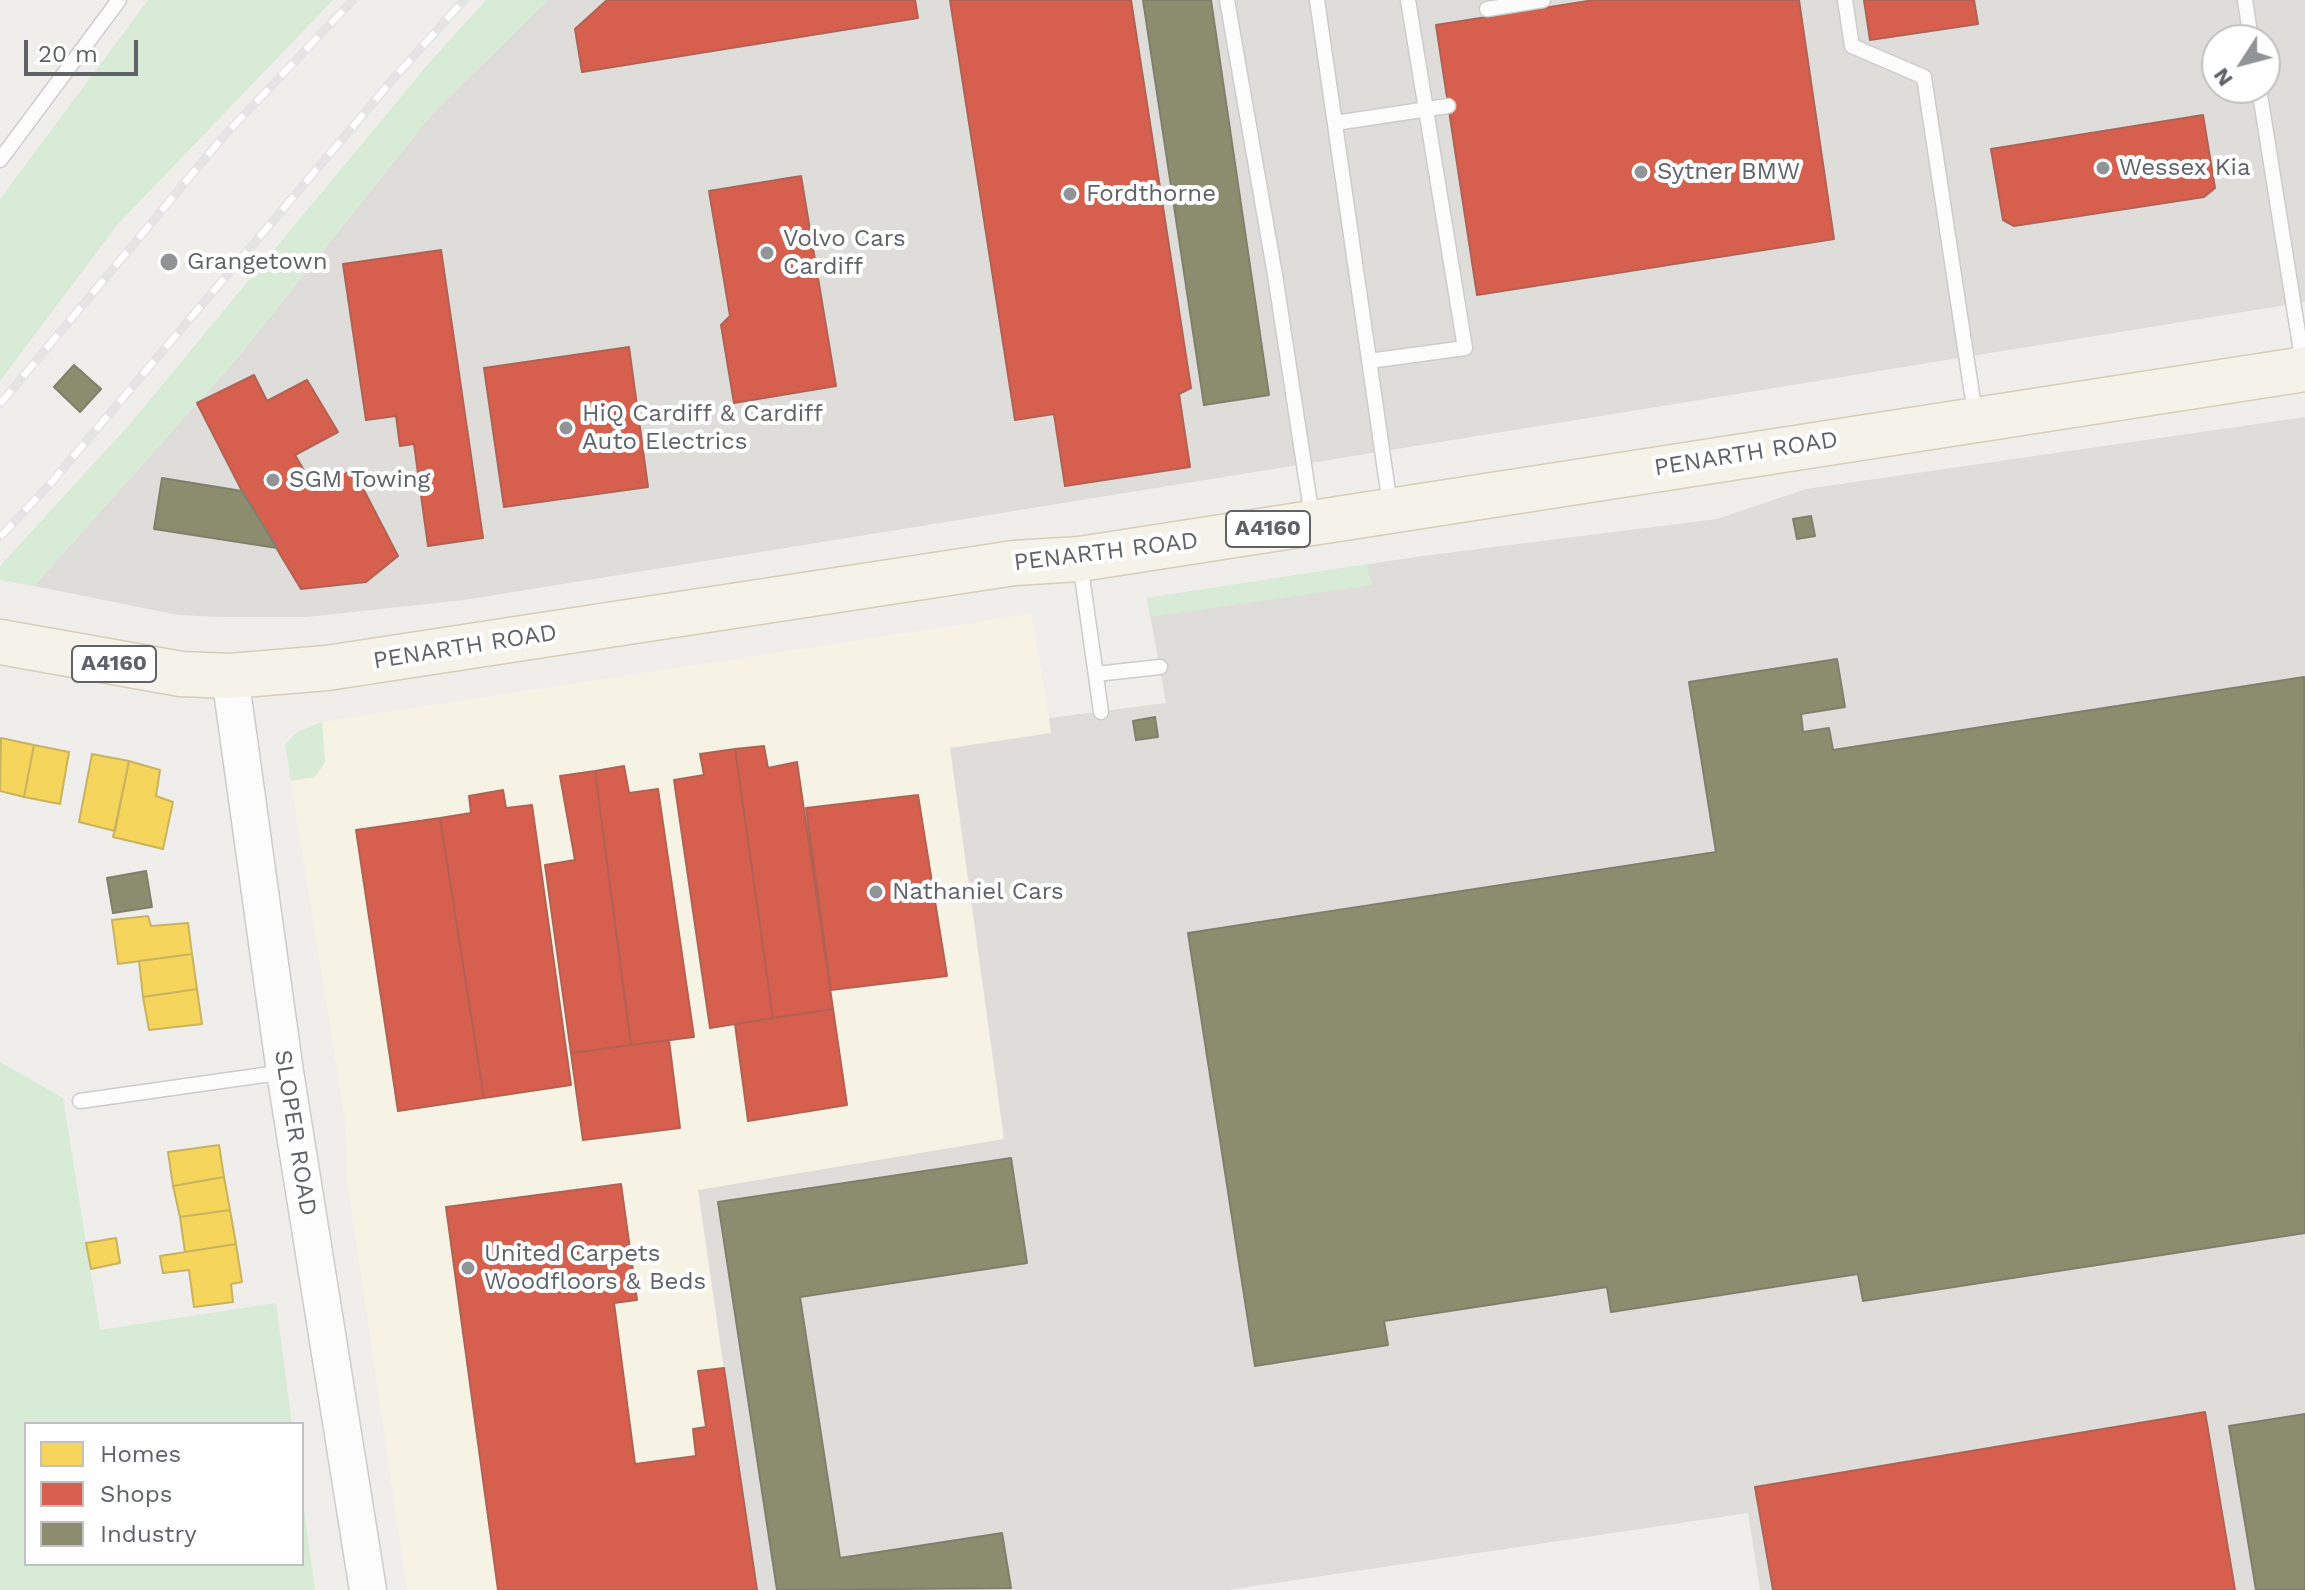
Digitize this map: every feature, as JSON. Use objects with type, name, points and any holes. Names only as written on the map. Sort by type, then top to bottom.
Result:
[{"type":"main road","name":"PENARTH ROAD","points":[[0,642],[166,672],[230,676],[327,668],[1014,563],[1080,559],[2304,369]]},
{"type":"street","name":"SLOPER ROAD","points":[[230,676],[285,1072],[368,1590]]},
{"type":"lane","points":[[0,160],[119,0]]},
{"type":"lane","points":[[1227,0],[1275,275],[1312,522]]},
{"type":"lane","points":[[1317,0],[1391,510]]},
{"type":"lane","points":[[1369,361],[1465,348],[1408,0]]},
{"type":"lane","points":[[1487,9],[1543,0]]},
{"type":"lane","points":[[1845,0],[1852,46],[1924,77],[1976,418]]},
{"type":"lane","points":[[2245,0],[2249,24]]},
{"type":"lane","points":[[2262,104],[2304,369]]},
{"type":"lane","points":[[1335,123],[1448,106]]},
{"type":"lane","points":[[1080,559],[1101,712]]},
{"type":"lane","points":[[1096,674],[1160,667]]},
{"type":"lane","points":[[80,1101],[285,1072]]},
{"type":"shaded area","points":[[548,0],[2305,0],[2305,302],[464,600],[307,617],[220,617],[178,615],[34,586],[239,356],[431,115]]},
{"type":"shaded area","points":[[2305,417],[2305,1590],[1760,1590],[1748,1513],[1228,1590],[756,1590],[698,1190],[1004,1139],[950,748],[1051,733],[1049,718],[1166,703],[1147,598],[1415,557],[1717,519],[1806,489]]},
{"type":"shaded area","points":[[1031,614],[1052,733],[950,749],[1004,1140],[698,1190],[757,1590],[407,1590],[347,1179],[346,1125],[285,745],[297,732],[322,722]]},
{"type":"green space","points":[[148,0],[333,0],[118,224],[0,381],[0,199]]},
{"type":"green space","points":[[486,0],[548,0],[431,115],[239,356],[34,586],[0,580],[0,566],[129,425],[429,63]]},
{"type":"green space","points":[[1367,564],[1372,585],[1150,617],[1147,598]]},
{"type":"green space","points":[[322,722],[325,762],[315,777],[291,781],[285,745],[297,732]]},
{"type":"green space","points":[[0,1062],[63,1098],[100,1330],[276,1303],[292,1422],[24,1422],[24,1566],[304,1566],[304,1510],[315,1590],[0,1590]]},
{"type":"building: Homes","points":[[1,738],[34,745],[24,797],[0,791]]},
{"type":"building: Homes","points":[[34,745],[69,752],[60,804],[24,797]]},
{"type":"building: Homes","points":[[92,754],[129,761],[115,831],[79,822]]},
{"type":"building: Homes","points":[[129,761],[160,770],[156,796],[173,802],[163,849],[113,837]]},
{"type":"building: Homes","points":[[148,916],[151,926],[188,923],[192,954],[118,964],[112,920]]},
{"type":"building: Homes","points":[[192,954],[197,989],[143,997],[139,961]]},
{"type":"building: Homes","points":[[197,989],[202,1024],[149,1030],[143,997]]},
{"type":"building: Homes","points":[[219,1145],[224,1177],[173,1186],[168,1152]]},
{"type":"building: Homes","points":[[224,1177],[230,1210],[180,1217],[173,1186]]},
{"type":"building: Homes","points":[[230,1210],[236,1244],[185,1252],[180,1217]]},
{"type":"building: Homes","points":[[116,1238],[120,1263],[91,1269],[86,1243]]},
{"type":"building: Homes","points":[[236,1244],[242,1282],[231,1284],[233,1302],[194,1307],[189,1270],[163,1273],[160,1256]]},
{"type":"building: Shops","points":[[607,0],[915,0],[918,18],[582,72],[575,29]]},
{"type":"building: Shops","name":"Fordthorne","points":[[950,0],[1131,0],[1191,388],[1179,394],[1190,467],[1065,486],[1054,414],[1015,420]]},
{"type":"building: Shops","name":"Sytner BMW","points":[[1594,0],[1799,0],[1834,239],[1477,295],[1436,25]]},
{"type":"building: Shops","points":[[1864,0],[1974,0],[1978,24],[1870,40]]},
{"type":"building: Shops","name":"Wessex Kia","points":[[2203,115],[2215,188],[2204,197],[2014,226],[2003,220],[1991,149]]},
{"type":"building: Shops","name":"Volvo Cars Cardiff","points":[[801,176],[836,386],[734,403],[721,325],[730,316],[709,191]]},
{"type":"building: Shops","points":[[441,250],[483,538],[428,546],[414,444],[400,446],[396,416],[366,420],[343,264]]},
{"type":"building: Shops","name":"HiQ Cardiff & Cardiff Auto Electrics","points":[[629,347],[648,487],[504,507],[484,368]]},
{"type":"building: Shops","name":"SGM Towing","points":[[254,375],[267,401],[307,380],[338,432],[295,455],[316,491],[353,469],[398,556],[366,582],[301,589],[242,491],[197,403]]},
{"type":"building: Shops","points":[[764,746],[768,768],[797,762],[833,1009],[773,1018],[735,749]]},
{"type":"building: Shops","points":[[735,749],[773,1018],[710,1028],[674,780],[704,775],[700,754]]},
{"type":"building: Shops","points":[[624,766],[629,793],[658,789],[694,1037],[631,1045],[595,771]]},
{"type":"building: Shops","points":[[595,771],[631,1045],[571,1053],[545,865],[575,860],[560,776]]},
{"type":"building: Shops","points":[[503,790],[506,808],[532,805],[571,1085],[484,1098],[440,818],[471,813],[469,796]]},
{"type":"building: Shops","name":"Nathaniel Cars","points":[[918,795],[947,976],[831,990],[806,808]]},
{"type":"building: Shops","points":[[440,818],[484,1098],[398,1111],[356,830]]},
{"type":"building: Shops","points":[[833,1009],[847,1105],[748,1121],[735,1024]]},
{"type":"building: Shops","points":[[669,1040],[680,1128],[583,1140],[571,1053]]},
{"type":"building: Shops","points":[[621,1184],[637,1300],[614,1303],[635,1464],[696,1456],[693,1429],[706,1427],[698,1371],[724,1368],[757,1590],[498,1590],[446,1207]]},
{"type":"building: Shops","points":[[2205,1412],[2235,1590],[1773,1590],[1755,1487]]},
{"type":"building: Industry","points":[[1143,0],[1211,0],[1269,395],[1204,405]]},
{"type":"building: Industry","points":[[74,365],[101,389],[80,412],[54,387]]},
{"type":"building: Industry","points":[[162,478],[242,491],[277,548],[154,529]]},
{"type":"building: Industry","points":[[1811,516],[1815,536],[1797,539],[1793,519]]},
{"type":"building: Industry","points":[[1837,659],[1845,707],[1801,714],[1803,732],[1829,728],[1833,750],[2304,677],[2305,1233],[1863,1301],[1858,1274],[1611,1312],[1607,1287],[1384,1321],[1388,1345],[1255,1366],[1188,933],[1716,852],[1689,682]]},
{"type":"building: Industry","points":[[1155,717],[1158,737],[1136,740],[1133,721]]},
{"type":"building: Industry","points":[[146,871],[152,907],[113,913],[107,878]]},
{"type":"building: Industry","points":[[1011,1158],[1027,1263],[800,1297],[840,1558],[1002,1533],[1011,1588],[777,1590],[718,1202]]},
{"type":"building: Industry","points":[[2305,1414],[2305,1590],[2256,1590],[2229,1426]]},
{"type":"railway","points":[[0,404],[223,137],[353,0]]},
{"type":"railway","points":[[0,537],[50,484],[394,78],[464,0]]},
{"type":"place","name":"Wessex Kia","points":[[2103,168]]},
{"type":"place","name":"Sytner BMW","points":[[1641,172]]},
{"type":"place","name":"Fordthorne","points":[[1070,194]]},
{"type":"place","name":"Volvo Cars Cardiff","points":[[767,253]]},
{"type":"place","name":"Grangetown","points":[[169,262]]},
{"type":"place","name":"HiQ Cardiff & Cardiff Auto Electrics","points":[[566,428]]},
{"type":"place","name":"SGM Towing","points":[[273,480]]},
{"type":"place","name":"Nathaniel Cars","points":[[876,892]]},
{"type":"place","name":"United Carpets Woodfloors & Beds","points":[[468,1268]]}]
